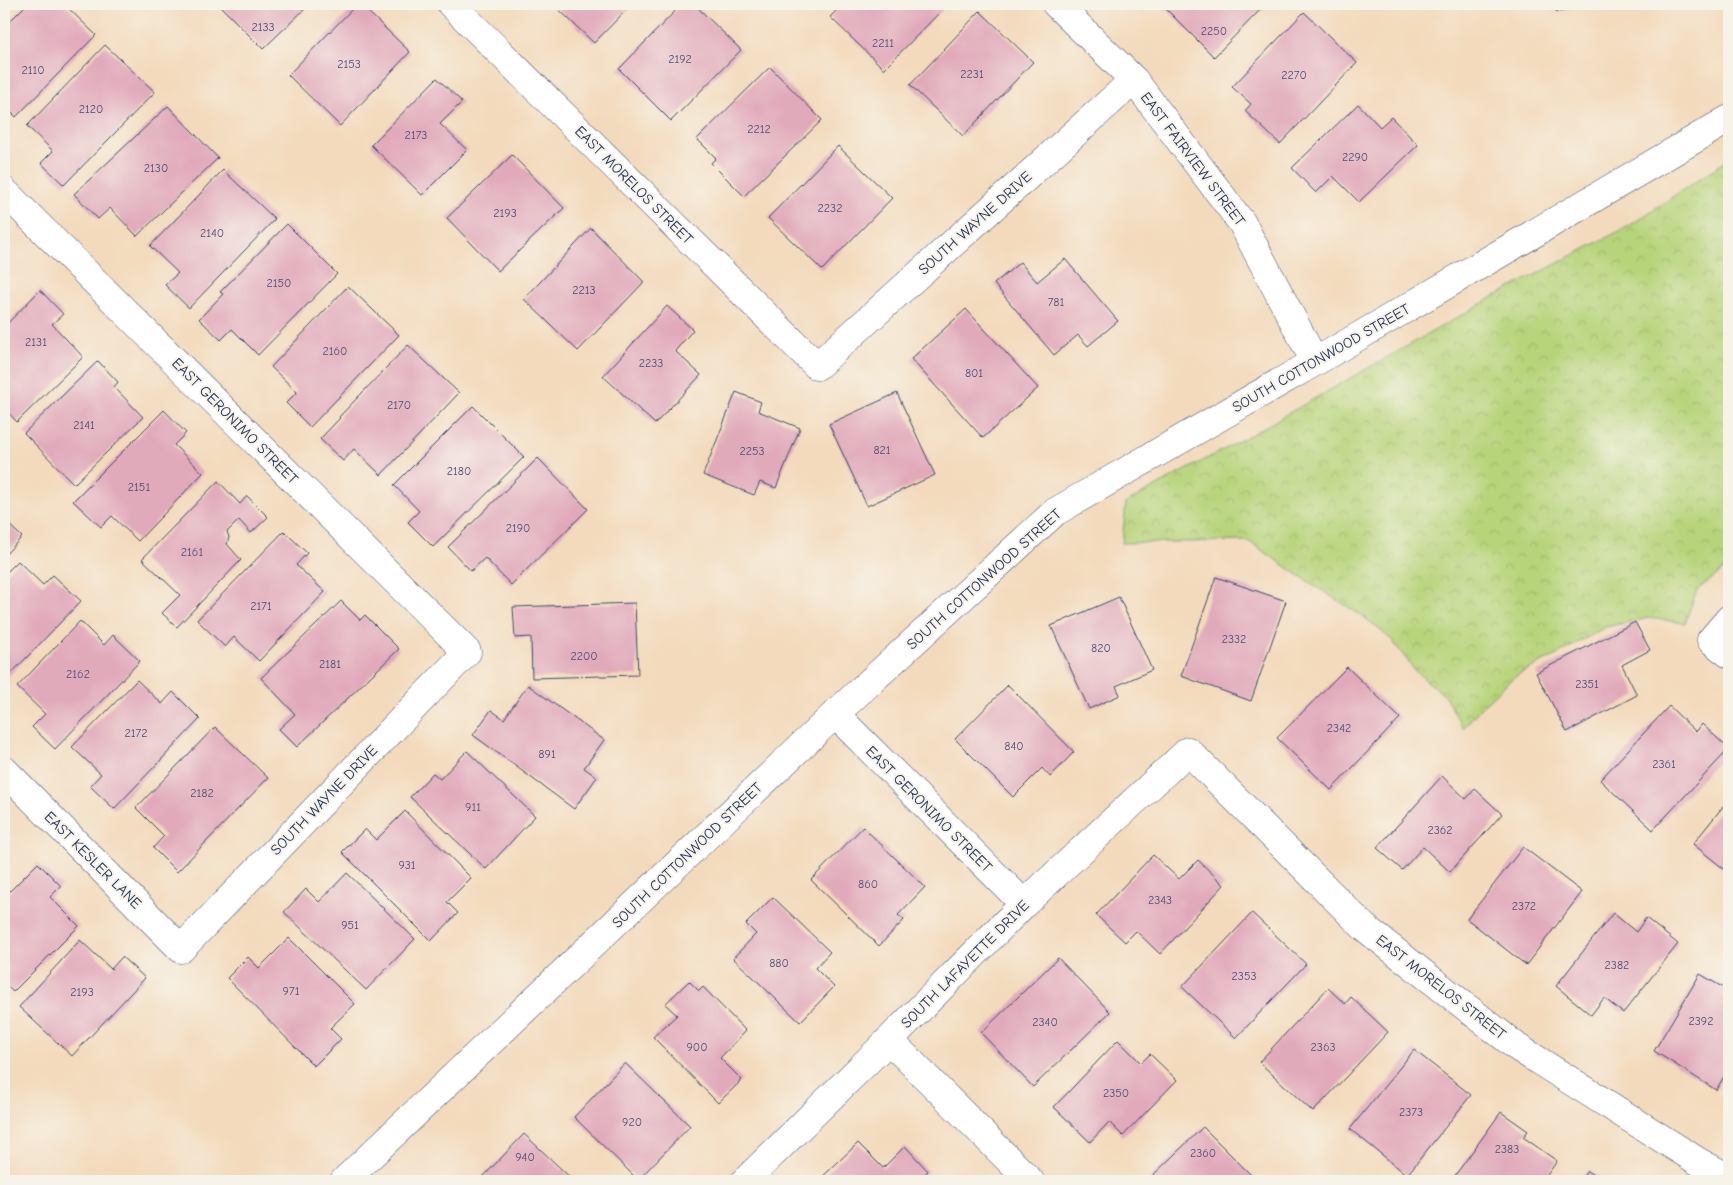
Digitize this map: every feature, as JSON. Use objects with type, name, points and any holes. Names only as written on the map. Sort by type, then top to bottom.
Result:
[{"type":"street","name":"EAST MORELOS STREET","points":[[451,4],[817,366]]},
{"type":"street","name":"EAST FAIRVIEW STREET","points":[[1056,4],[1134,80],[1242,222],[1316,362]]},
{"type":"street","name":"SOUTH WAYNE DRIVE","points":[[817,366],[1134,80]]},
{"type":"street","name":"SOUTH COTTONWOOD STREET","points":[[344,1181],[834,714],[1055,512],[1316,362],[1729,119]]},
{"type":"street","name":"EAST GERONIMO STREET","points":[[4,191],[467,652]]},
{"type":"street","points":[[1720,647],[1729,619]]},
{"type":"street","name":"SOUTH WAYNE DRIVE","points":[[181,949],[467,652]]},
{"type":"street","name":"EAST GERONIMO STREET","points":[[834,714],[1024,904]]},
{"type":"street","name":"EAST MORELOS STREET","points":[[1188,751],[1364,927],[1517,1047],[1699,1162],[1729,1178]]},
{"type":"street","name":"SOUTH LAFAYETTE DRIVE","points":[[745,1181],[1024,904],[1188,751]]},
{"type":"street","name":"EAST KESLER LANE","points":[[4,770],[181,949]]},
{"type":"street","points":[[889,1040],[1030,1181]]},
{"type":"green space","points":[[1729,159],[1729,566],[1697,590],[1685,623],[1649,618],[1605,627],[1555,656],[1515,676],[1486,702],[1463,728],[1445,696],[1415,671],[1392,640],[1364,617],[1248,541],[1122,543],[1126,503],[1497,295],[1629,226]]},
{"type":"building","points":[[27,4],[64,4],[96,35],[16,117],[4,105],[4,27]]},
{"type":"building","points":[[218,4],[310,4],[263,49]]},
{"type":"building","points":[[357,4],[360,4],[410,52],[340,126],[288,75]]},
{"type":"building","points":[[553,4],[632,4],[594,43]]},
{"type":"building","points":[[682,4],[694,4],[741,50],[671,121],[619,69]]},
{"type":"building","points":[[843,4],[948,4],[884,69],[830,17]]},
{"type":"building","points":[[1163,4],[1266,4],[1214,57]]},
{"type":"building","points":[[1554,4],[1584,4],[1557,12]]},
{"type":"building","points":[[980,11],[1033,62],[963,136],[910,85]]},
{"type":"building","points":[[1304,12],[1357,63],[1280,144],[1245,111],[1251,104],[1232,87]]},
{"type":"building","points":[[105,45],[155,92],[64,185],[41,163],[53,151],[27,126]]},
{"type":"building","points":[[770,67],[822,120],[744,196],[711,163],[716,158],[697,139]]},
{"type":"building","points":[[437,78],[462,102],[440,124],[467,150],[422,195],[371,145]]},
{"type":"building","points":[[1358,104],[1380,127],[1391,117],[1418,145],[1359,202],[1333,176],[1316,193],[1292,168]]},
{"type":"building","points":[[168,106],[218,158],[137,236],[110,208],[98,219],[74,194]]},
{"type":"building","points":[[838,146],[892,198],[822,270],[768,218]]},
{"type":"building","points":[[512,155],[564,208],[498,271],[447,218]]},
{"type":"building","points":[[223,170],[275,219],[189,308],[165,285],[178,273],[150,246]]},
{"type":"building","points":[[287,224],[337,274],[258,355],[232,329],[221,340],[199,319],[223,294],[220,292]]},
{"type":"building","points":[[591,228],[644,282],[578,351],[524,299]]},
{"type":"building","points":[[1065,259],[1118,321],[1088,346],[1078,335],[1054,355],[994,284],[1020,262],[1037,282]]},
{"type":"building","points":[[348,286],[399,335],[310,427],[286,403],[297,392],[271,367]]},
{"type":"building","points":[[40,290],[63,314],[52,324],[83,357],[17,422],[4,408],[4,327]]},
{"type":"building","points":[[667,306],[693,330],[675,351],[701,375],[655,424],[603,376]]},
{"type":"building","points":[[966,309],[1038,388],[983,438],[911,359]]},
{"type":"building","points":[[408,345],[459,393],[381,475],[354,449],[343,461],[320,439]]},
{"type":"building","points":[[98,361],[118,382],[114,387],[143,417],[74,484],[24,433]]},
{"type":"building","points":[[736,392],[761,402],[758,411],[800,428],[776,488],[760,482],[754,495],[703,475]]},
{"type":"building","points":[[897,393],[935,475],[867,506],[829,424]]},
{"type":"building","points":[[473,406],[524,457],[433,547],[408,522],[419,511],[394,485]]},
{"type":"building","points":[[164,410],[186,433],[174,445],[203,473],[138,541],[112,516],[101,527],[73,501]]},
{"type":"building","points":[[538,458],[588,509],[511,585],[485,558],[471,571],[448,547]]},
{"type":"building","points":[[218,481],[240,504],[247,496],[268,517],[251,533],[239,520],[227,532],[229,537],[227,544],[241,560],[177,627],[162,613],[180,595],[142,559]]},
{"type":"building","points":[[4,520],[22,537],[4,556]]},
{"type":"building","points":[[284,531],[307,553],[296,565],[325,592],[259,661],[234,637],[225,647],[197,620]]},
{"type":"building","points":[[18,561],[43,585],[53,575],[81,601],[4,681],[4,575]]},
{"type":"building","points":[[1216,577],[1286,601],[1251,701],[1181,676]]},
{"type":"building","points":[[1119,597],[1152,670],[1116,686],[1120,695],[1089,709],[1051,626]]},
{"type":"building","points":[[341,601],[360,620],[365,615],[399,649],[297,747],[279,729],[295,714],[261,678]]},
{"type":"building","points":[[635,603],[638,675],[532,678],[531,637],[515,638],[513,607]]},
{"type":"building","points":[[80,621],[104,645],[113,635],[140,661],[55,749],[32,727],[45,714],[17,687]]},
{"type":"building","points":[[1635,622],[1650,650],[1622,665],[1637,695],[1567,732],[1536,673]]},
{"type":"building","points":[[1347,667],[1400,718],[1331,790],[1277,738]]},
{"type":"building","points":[[137,680],[162,704],[173,692],[200,719],[114,809],[90,786],[101,774],[72,747]]},
{"type":"building","points":[[528,685],[604,740],[584,768],[597,777],[574,809],[473,735],[491,710],[504,719]]},
{"type":"building","points":[[1008,685],[1074,752],[1050,777],[1042,768],[1013,797],[955,739]]},
{"type":"building","points":[[1669,706],[1696,732],[1702,724],[1729,749],[1653,830],[1600,780]]},
{"type":"building","points":[[215,727],[268,778],[177,872],[153,848],[164,836],[136,808]]},
{"type":"building","points":[[467,751],[535,816],[486,869],[410,797],[433,773],[440,779]]},
{"type":"building","points":[[1442,776],[1466,799],[1475,789],[1502,814],[1450,872],[1423,847],[1402,870],[1377,848]]},
{"type":"building","points":[[1729,799],[1729,873],[1693,844]]},
{"type":"building","points":[[405,811],[471,878],[447,902],[458,913],[431,941],[342,852],[365,829],[376,840]]},
{"type":"building","points":[[863,827],[925,887],[898,915],[904,920],[879,946],[811,880]]},
{"type":"building","points":[[1523,847],[1582,892],[1526,965],[1467,919]]},
{"type":"building","points":[[1153,855],[1179,879],[1198,860],[1224,885],[1160,954],[1136,931],[1125,942],[1096,915]]},
{"type":"building","points":[[38,863],[61,886],[50,897],[79,926],[13,992],[4,983],[4,897]]},
{"type":"building","points":[[347,873],[415,939],[366,990],[284,912],[306,889],[319,902]]},
{"type":"building","points":[[773,897],[830,952],[815,968],[834,987],[800,1022],[733,958],[756,934],[746,924]]},
{"type":"building","points":[[1252,913],[1306,964],[1236,1038],[1182,987]]},
{"type":"building","points":[[1613,913],[1636,932],[1646,918],[1678,944],[1623,1013],[1604,998],[1591,1015],[1556,986]]},
{"type":"building","points":[[289,938],[355,1004],[330,1028],[341,1039],[314,1066],[227,978],[248,957],[259,968]]},
{"type":"building","points":[[80,940],[111,969],[122,957],[145,978],[72,1056],[19,1007]]},
{"type":"building","points":[[1058,958],[1110,1012],[1033,1087],[981,1033]]},
{"type":"building","points":[[1700,974],[1729,991],[1729,1068],[1716,1090],[1654,1051]]},
{"type":"building","points":[[689,981],[699,991],[703,987],[746,1031],[720,1058],[742,1080],[718,1103],[653,1037],[677,1015],[665,1004]]},
{"type":"building","points":[[1328,988],[1345,1004],[1351,997],[1388,1032],[1313,1112],[1259,1062]]},
{"type":"building","points":[[1118,1040],[1141,1063],[1150,1054],[1177,1080],[1123,1136],[1109,1122],[1090,1142],[1054,1107]]},
{"type":"building","points":[[1414,1050],[1471,1095],[1407,1175],[1350,1129]]},
{"type":"building","points":[[625,1063],[690,1126],[638,1180],[574,1117]]},
{"type":"building","points":[[1501,1112],[1528,1131],[1523,1137],[1557,1161],[1543,1181],[1451,1181]]},
{"type":"building","points":[[1203,1127],[1255,1181],[1147,1181]]},
{"type":"building","points":[[524,1134],[574,1181],[479,1181]]},
{"type":"building","points":[[858,1143],[883,1168],[905,1146],[928,1171],[917,1181],[818,1181]]},
{"type":"building","points":[[1587,1171],[1603,1181],[1580,1181]]}]
